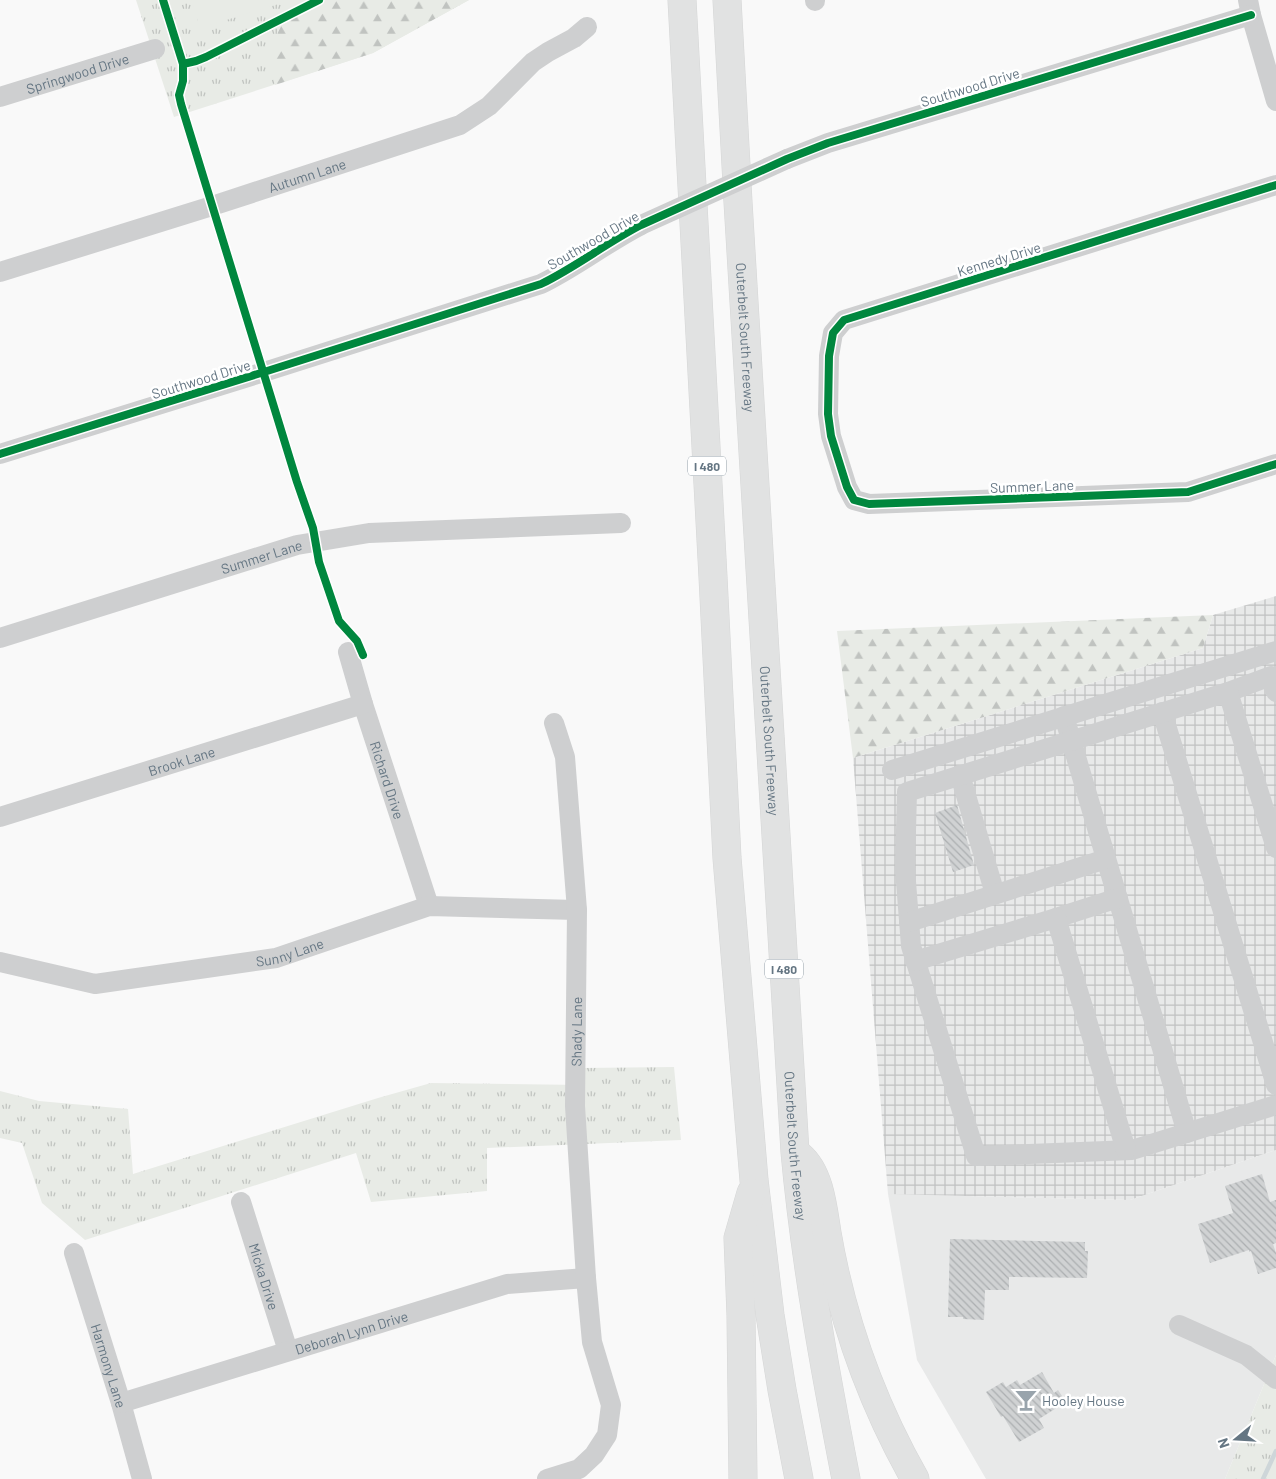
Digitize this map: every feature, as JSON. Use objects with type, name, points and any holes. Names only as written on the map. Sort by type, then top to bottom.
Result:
[{"type":"highway","name":"I 480","points":[[682,0],[727,858],[754,1180],[770,1315],[799,1479]]},
{"type":"highway","name":"Outerbelt South Freeway","points":[[727,0],[795,1152],[806,1253],[846,1479]]},
{"type":"highway","points":[[795,1152],[806,1162],[814,1174],[826,1224],[836,1282],[861,1364],[891,1434],[915,1479]]},
{"type":"highway","points":[[743,1479],[738,1238],[754,1180]]},
{"type":"street","points":[[1249,7],[1276,101]]},
{"type":"street","name":"Southwood Drive","points":[[0,454],[541,284],[560,275],[618,237],[641,225],[828,143],[1249,7]]},
{"type":"street","name":"Autumn Lane","points":[[0,272],[212,206],[460,125],[490,106],[533,62],[574,38],[587,27]]},
{"type":"street","name":"Springwood Drive","points":[[0,97],[150,51]]},
{"type":"street","name":"Kennedy Drive","points":[[831,436],[828,414],[829,356],[833,332],[844,320],[1276,186]]},
{"type":"street","name":"Summer Lane","points":[[831,436],[847,487],[854,500],[868,504],[1188,492],[1276,464]]},
{"type":"street","name":"Summer Lane","points":[[0,638],[297,545],[369,533],[621,523]]},
{"type":"street","points":[[892,770],[1276,651]]},
{"type":"street","name":"Richard Drive","points":[[348,652],[363,704],[429,906]]},
{"type":"street","points":[[1274,681],[1228,692],[907,792],[905,869],[911,946],[976,1156],[1132,1150],[1276,1105]]},
{"type":"street","points":[[1228,692],[1276,848]]},
{"type":"street","name":"Brook Lane","points":[[0,817],[363,704]]},
{"type":"street","points":[[1162,712],[1276,1085]]},
{"type":"street","points":[[1064,716],[1187,1133]]},
{"type":"street","name":"Shady Lane","points":[[547,1479],[579,1469],[594,1455],[607,1435],[611,1405],[592,1342],[586,1278],[575,1106],[577,910],[565,757],[554,723]]},
{"type":"street","points":[[960,775],[995,894]]},
{"type":"street","points":[[909,922],[1106,860]]},
{"type":"street","points":[[915,960],[1118,898]]},
{"type":"street","name":"Sunny Lane","points":[[0,962],[95,984],[276,958],[429,906],[577,910]]},
{"type":"street","points":[[1056,918],[1126,1150]]},
{"type":"street","name":"Micka Drive","points":[[241,1202],[288,1351]]},
{"type":"street","name":"Harmony Lane","points":[[74,1253],[121,1403],[142,1479]]},
{"type":"street","name":"Deborah Lynn Drive","points":[[121,1403],[507,1284],[586,1278]]},
{"type":"street","points":[[1179,1325],[1246,1355],[1275,1378]]},
{"type":"shaded area","points":[[1276,596],[1276,1150],[1130,1200],[888,1194],[853,758],[1203,648],[1213,615]]},
{"type":"shaded area","points":[[1276,1150],[1276,1355],[1225,1479],[986,1479],[917,1360],[888,1194],[1130,1200]]},
{"type":"green space","points":[[136,0],[469,0],[373,53],[174,117]]},
{"type":"green space","points":[[191,0],[292,0],[200,28]]},
{"type":"green space","points":[[329,0],[469,0],[373,53],[275,85],[270,53],[281,25]]},
{"type":"green space","points":[[1213,615],[1203,648],[853,758],[837,631]]},
{"type":"green space","points":[[674,1067],[681,1140],[487,1148],[487,1191],[371,1202],[356,1153],[85,1240],[42,1203],[22,1143],[0,1138],[0,1091],[39,1101],[128,1109],[133,1174],[431,1083],[582,1085],[582,1068]]},
{"type":"green space","points":[[1276,1355],[1276,1479],[1225,1479]]},
{"type":"building","points":[[957,805],[974,865],[953,872],[935,813]]},
{"type":"building","points":[[1262,1174],[1270,1202],[1276,1200],[1276,1243],[1273,1244],[1276,1253],[1276,1268],[1258,1274],[1251,1251],[1249,1252],[1249,1250],[1210,1263],[1198,1224],[1233,1213],[1225,1186]]},
{"type":"building","points":[[950,1239],[1085,1242],[1085,1251],[1088,1251],[1087,1278],[1009,1277],[1009,1290],[985,1290],[984,1320],[948,1317]]},
{"type":"building","points":[[1042,1372],[1054,1393],[1058,1390],[1066,1402],[1039,1419],[1044,1428],[1019,1442],[986,1392],[1003,1382],[1006,1387],[1017,1380],[1020,1385]]},
{"type":"waterway","points":[[1263,1479],[1276,1451]]},
{"type":"cycle path","points":[[163,0],[183,64],[183,81],[179,95],[181,104],[297,482],[313,528],[319,562],[339,621],[357,641],[363,655]]},
{"type":"cycle path","points":[[183,64],[206,57],[319,0]]},
{"type":"cycle path","points":[[0,454],[541,284],[641,225],[787,159],[828,143],[1251,15]]},
{"type":"cycle path","points":[[1276,185],[844,320],[833,333],[829,356],[828,414],[831,436],[847,487],[854,500],[869,504],[1188,492],[1276,464]]},
{"type":"place","name":"Hooley House","points":[[1026,1400]]}]
